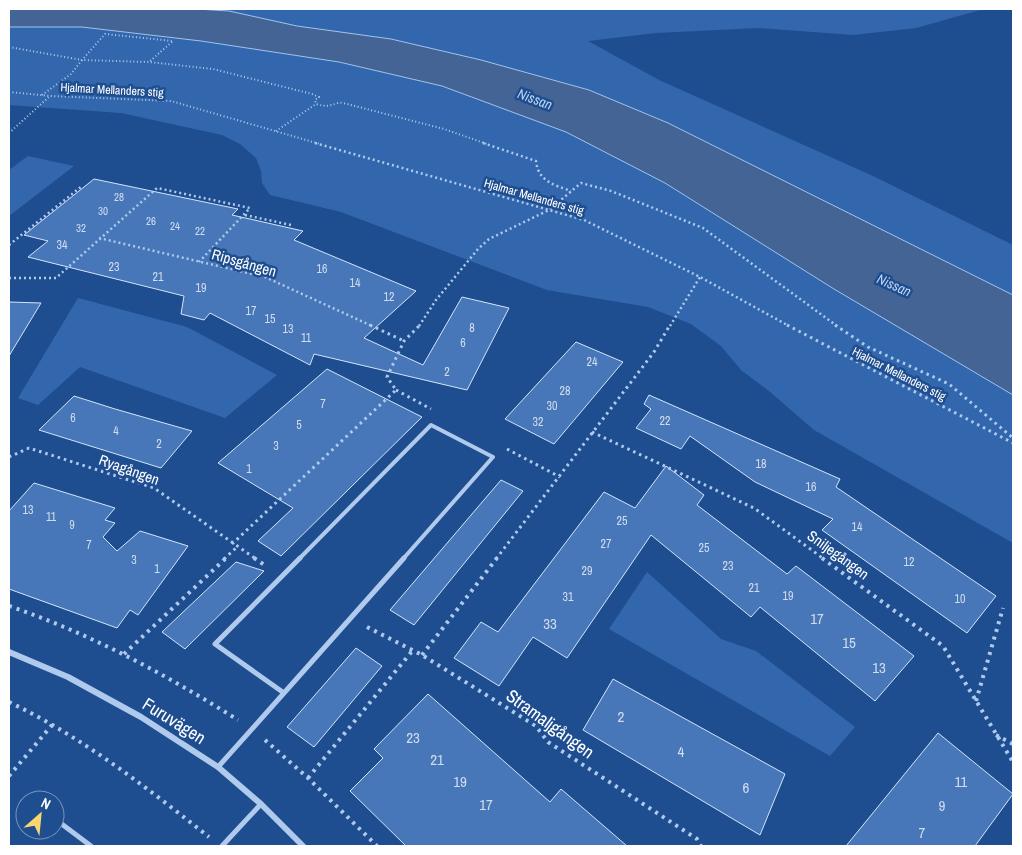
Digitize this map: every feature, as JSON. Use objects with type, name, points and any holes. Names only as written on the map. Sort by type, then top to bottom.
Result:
[{"type":"street","name":"Furuvägen","points":[[9,652],[68,677],[133,713],[218,767],[261,804],[303,846]]},
{"type":"lane","points":[[218,767],[284,693],[350,618],[494,457],[430,425],[215,644],[284,693]]},
{"type":"lane","points":[[222,846],[261,804]]},
{"type":"lane","points":[[65,826],[91,846]]},
{"type":"path","points":[[42,95],[71,74],[105,34],[173,41],[149,62]]},
{"type":"path","points":[[9,47],[82,60],[149,62],[213,70],[285,86],[319,97],[315,100],[316,104],[276,132]]},
{"type":"path","name":"Hjalmar Mellanders stig","points":[[9,92],[51,96],[171,101],[584,220],[700,277],[835,352],[1013,443]]},
{"type":"path","points":[[9,134],[51,96]]},
{"type":"path","points":[[316,104],[326,107],[334,106],[338,103],[351,105],[397,115],[453,132],[536,161],[535,170],[541,177],[552,184],[572,191]]},
{"type":"path","points":[[232,544],[396,390],[387,377],[404,340],[416,331],[436,300],[478,249],[489,239],[549,210],[581,183],[611,190],[702,228],[811,309],[868,347],[950,384],[1013,438]]},
{"type":"path","points":[[9,245],[82,186]]},
{"type":"path","points":[[9,278],[56,278],[157,188],[250,208],[199,262]]},
{"type":"path","points":[[244,215],[290,225]]},
{"type":"path","name":"Ripsgången","points":[[99,238],[265,277],[404,340]]},
{"type":"path","points":[[422,654],[560,477],[654,352],[700,277]]},
{"type":"path","name":"Sniljegången","points":[[592,432],[754,508],[943,646],[1013,762]]},
{"type":"path","name":"Ryagången","points":[[9,457],[29,448],[154,488],[232,544],[281,576]]},
{"type":"path","points":[[124,654],[237,547]]},
{"type":"path","points":[[9,606],[67,627],[124,654],[206,699],[252,729],[308,778],[377,846]]},
{"type":"path","points":[[976,701],[1003,608]]},
{"type":"path","name":"Stramaljgången","points":[[350,618],[422,654],[536,726],[548,742],[697,839],[701,846]]},
{"type":"path","points":[[308,778],[413,650]]},
{"type":"path","points":[[9,702],[52,725],[136,778],[214,840]]},
{"type":"path","points":[[9,776],[52,725]]},
{"type":"path","points":[[996,735],[1013,744]]},
{"type":"shaded area","points":[[197,9],[984,9],[916,28],[853,35],[758,28],[656,33],[588,41],[659,80],[873,176],[1013,245],[1013,295],[668,123],[589,90],[481,60],[391,39],[297,26],[229,11]]},
{"type":"shaded area","points":[[9,27],[84,27],[201,41],[339,62],[442,86],[566,132],[665,183],[834,289],[1013,395],[1013,543],[814,430],[769,391],[741,370],[721,346],[691,324],[648,307],[547,290],[341,212],[270,195],[262,183],[261,171],[256,158],[240,144],[222,135],[121,113],[9,105]]},
{"type":"shaded area","points":[[28,156],[74,166],[9,216],[9,170]]},
{"type":"shaded area","points":[[78,298],[187,327],[277,375],[225,418],[80,367],[38,405],[18,398]]},
{"type":"shaded area","points":[[647,572],[721,639],[756,651],[855,727],[830,756],[609,629]]},
{"type":"water","name":"Nissan","points":[[9,9],[197,9],[229,11],[297,26],[391,39],[481,60],[589,90],[668,123],[1013,295],[1013,395],[834,289],[665,183],[566,132],[442,86],[339,62],[201,41],[82,27],[9,27]]},
{"type":"building","points":[[94,179],[238,209],[232,215],[303,231],[294,240],[416,291],[364,338],[423,365],[462,297],[509,308],[467,390],[314,354],[310,365],[210,313],[204,320],[181,314],[184,296],[28,257],[48,241],[24,235]]},
{"type":"building","points":[[9,302],[41,303],[9,356]]},
{"type":"building","points":[[576,342],[623,362],[554,444],[505,419]]},
{"type":"building","points":[[327,369],[422,417],[281,556],[258,541],[293,508],[218,463]]},
{"type":"building","points":[[649,395],[840,479],[836,487],[996,596],[967,633],[822,530],[833,519],[755,482],[690,436],[681,449],[636,428],[651,409],[644,404]]},
{"type":"building","points":[[74,396],[192,431],[161,468],[39,430]]},
{"type":"building","points":[[666,466],[704,495],[697,505],[787,574],[796,566],[914,656],[875,701],[760,607],[751,617],[651,535],[567,658],[533,637],[499,686],[454,658],[481,622],[498,632],[604,492],[635,508]]},
{"type":"building","points":[[501,480],[523,491],[414,625],[390,610]]},
{"type":"building","points":[[34,483],[115,508],[105,520],[115,523],[103,537],[117,551],[140,531],[188,546],[138,615],[130,610],[117,628],[9,589],[9,511]]},
{"type":"building","points":[[236,562],[264,571],[185,649],[162,632]]},
{"type":"building","points":[[356,648],[382,666],[314,747],[287,727]]},
{"type":"building","points":[[613,679],[785,774],[760,835],[583,730]]},
{"type":"building","points":[[428,694],[550,802],[561,789],[627,846],[406,846],[350,791],[383,758],[374,749]]},
{"type":"building","points":[[938,733],[1013,794],[975,846],[846,846]]}]
